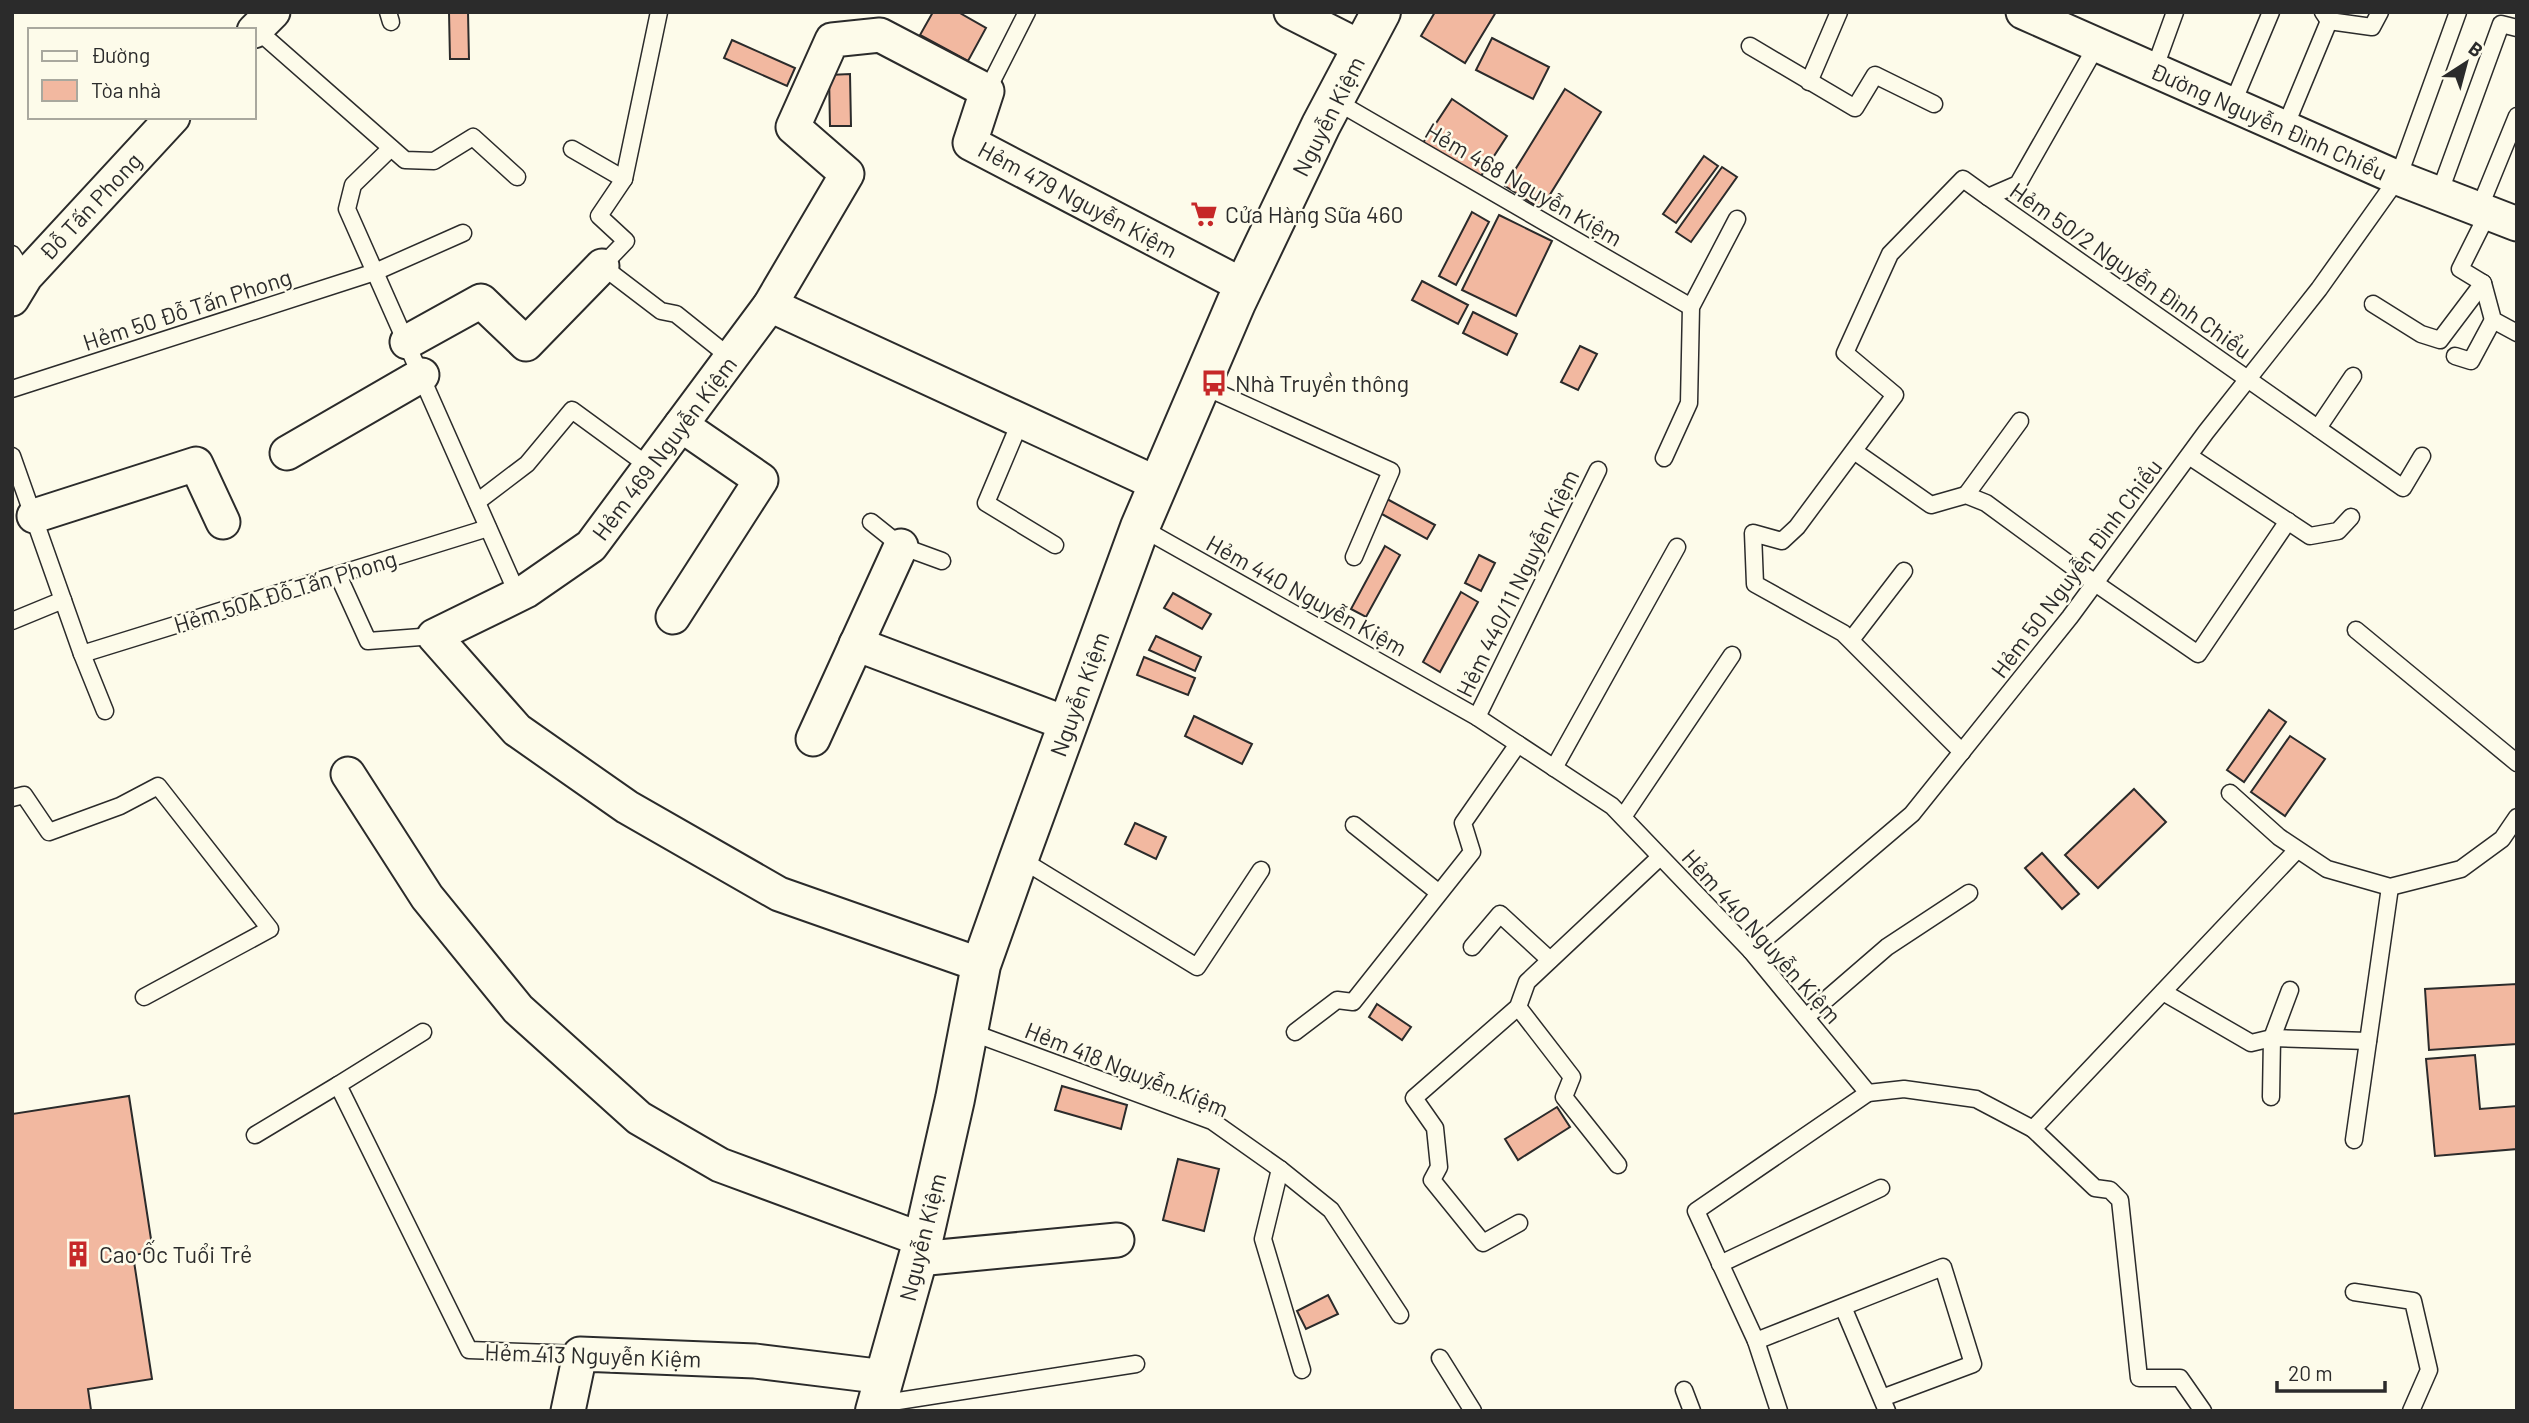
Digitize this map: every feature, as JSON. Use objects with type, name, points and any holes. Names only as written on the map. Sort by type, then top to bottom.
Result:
[{"type":"main road","name":"Nguyễn Kiệm","points":[[879,1397],[921,1250],[981,965],[1019,858],[1158,484],[1244,286],[1334,100],[1381,12]]},
{"type":"street","points":[[1291,12],[1362,48]]},
{"type":"street","name":"Đường Nguyễn Đình Chiểu","points":[[2022,12],[2398,178],[2495,215]]},
{"type":"street","name":"Hẻm 469 Nguyễn Kiệm","points":[[433,636],[518,595],[592,546],[770,305],[847,174],[793,127],[832,40],[880,35],[987,91]]},
{"type":"street","name":"Hẻm 479 Nguyễn Kiệm","points":[[987,91],[970,143],[1244,286]]},
{"type":"street","name":"Đỗ Tấn Phong","points":[[17,276],[171,119]]},
{"type":"street","points":[[407,342],[481,301],[526,344],[602,266]]},
{"type":"street","points":[[770,305],[1158,484]]},
{"type":"street","points":[[287,453],[422,375]]},
{"type":"street","points":[[673,617],[761,480],[681,425]]},
{"type":"street","points":[[33,516],[196,464],[223,522]]},
{"type":"street","points":[[813,739],[901,546]]},
{"type":"street","points":[[433,636],[517,730],[626,807],[779,894],[981,965]]},
{"type":"street","points":[[856,644],[1068,724]]},
{"type":"street","points":[[348,774],[427,897],[518,1009],[639,1118],[720,1164],[921,1250],[1117,1240]]},
{"type":"street","points":[[568,1411],[580,1354]]},
{"type":"street","name":"Hẻm 413 Nguyễn Kiệm","points":[[580,1354],[755,1361],[879,1397]]},
{"type":"lane","points":[[659,12],[624,178],[599,216],[626,241],[602,266],[661,312],[676,314],[731,358]]},
{"type":"lane","points":[[987,91],[1027,12]]},
{"type":"lane","points":[[1809,82],[1839,12]]},
{"type":"lane","points":[[2154,70],[2175,12]]},
{"type":"lane","points":[[2232,105],[2271,12]]},
{"type":"lane","points":[[2285,127],[2326,17],[2372,27],[2380,12]]},
{"type":"lane","name":"Hẻm 50 Nguyễn Đình Chiểu","points":[[1751,951],[1912,814],[2095,583],[2189,456],[2319,289],[2398,178],[2458,12]]},
{"type":"lane","points":[[261,24],[405,160],[434,160],[473,137],[517,177]]},
{"type":"lane","points":[[2439,194],[2501,24],[2517,28]]},
{"type":"lane","points":[[1988,197],[2018,184],[2097,45]]},
{"type":"lane","points":[[1750,46],[1855,108],[1875,75],[1934,104]]},
{"type":"lane","name":"Hẻm 468 Nguyễn Kiệm","points":[[1334,100],[1691,307]]},
{"type":"lane","points":[[2455,356],[2471,361],[2493,320],[2483,283],[2460,269],[2495,215],[2517,116]]},
{"type":"lane","points":[[391,148],[353,185],[347,209],[518,595]]},
{"type":"lane","points":[[572,149],[624,178]]},
{"type":"lane","name":"Hẻm 50/2 Nguyễn Đình Chiểu","points":[[1854,451],[1895,395],[1845,353],[1890,254],[1962,179],[2403,488],[2422,456]]},
{"type":"lane","points":[[1664,458],[1689,403],[1691,307],[1737,219]]},
{"type":"lane","name":"Hẻm 50 Đỗ Tấn Phong","points":[[12,389],[375,272],[464,233]]},
{"type":"lane","points":[[2373,304],[2421,334],[2440,340],[2483,283]]},
{"type":"lane","points":[[2493,320],[2517,334]]},
{"type":"lane","points":[[2318,428],[2353,376]]},
{"type":"lane","points":[[1201,385],[1391,471],[1354,557]]},
{"type":"lane","points":[[477,502],[527,464],[572,410],[650,467]]},
{"type":"lane","points":[[1021,420],[986,503],[1055,545]]},
{"type":"lane","points":[[1966,495],[2020,421]]},
{"type":"lane","points":[[1962,752],[1843,633],[1755,584],[1753,533],[1783,541],[1797,527],[1854,451],[1931,505],[1966,495],[1986,503],[2198,654],[2288,521]]},
{"type":"lane","points":[[12,456],[105,711]]},
{"type":"lane","points":[[2189,456],[2310,536],[2338,531],[2351,516]]},
{"type":"lane","name":"Hẻm 440/11 Nguyễn Kiệm","points":[[1477,717],[1598,470]]},
{"type":"lane","points":[[871,522],[901,546],[942,561]]},
{"type":"lane","name":"Hẻm 440 Nguyễn Kiệm","points":[[1140,527],[1477,717],[1612,806],[1751,951],[1868,1093]]},
{"type":"lane","name":"Hẻm 50A Đỗ Tấn Phong","points":[[82,654],[488,528]]},
{"type":"lane","points":[[1555,768],[1677,547]]},
{"type":"lane","points":[[1851,640],[1905,571]]},
{"type":"lane","points":[[338,575],[368,641],[433,636]]},
{"type":"lane","points":[[12,621],[63,600]]},
{"type":"lane","points":[[2356,630],[2517,763]]},
{"type":"lane","points":[[1623,817],[1732,655]]},
{"type":"lane","points":[[1295,1032],[1337,1000],[1353,1002],[1472,852],[1463,823],[1518,744]]},
{"type":"lane","points":[[12,798],[24,795],[49,832],[120,806],[158,786],[270,929],[144,997]]},
{"type":"lane","points":[[2230,793],[2279,837],[2327,870],[2390,887],[2461,869],[2502,839],[2517,817]]},
{"type":"lane","points":[[1354,825],[1439,892]]},
{"type":"lane","points":[[2033,1129],[2297,849]]},
{"type":"lane","points":[[1519,1223],[1483,1243],[1432,1180],[1439,1167],[1435,1128],[1414,1098],[1518,1007],[1527,982],[1660,857]]},
{"type":"lane","points":[[1019,858],[1197,967],[1261,870]]},
{"type":"lane","points":[[2354,1140],[2390,887]]},
{"type":"lane","points":[[1806,1017],[1887,947],[1969,893]]},
{"type":"lane","points":[[1472,947],[1500,914],[1550,960]]},
{"type":"lane","points":[[2271,1097],[2272,1038],[2290,990]]},
{"type":"lane","points":[[2164,992],[2251,1043],[2272,1038],[2368,1041]]},
{"type":"lane","points":[[1518,1007],[1572,1077],[1564,1097],[1618,1165]]},
{"type":"lane","name":"Hẻm 418 Nguyễn Kiệm","points":[[968,1031],[1212,1121],[1280,1168],[1331,1210],[1400,1315]]},
{"type":"lane","points":[[255,1135],[423,1032]]},
{"type":"lane","name":"Hẻm 413 Nguyễn Kiệm","points":[[338,1085],[468,1350],[580,1354]]},
{"type":"lane","points":[[1779,1411],[1756,1341],[1696,1211],[1868,1093],[1904,1089],[1976,1099],[2033,1129],[2095,1188],[2110,1189],[2120,1200],[2139,1378],[2180,1378],[2203,1411]]},
{"type":"lane","points":[[1280,1168],[1263,1239],[1302,1370]]},
{"type":"lane","points":[[1720,1264],[1881,1188]]},
{"type":"lane","points":[[1756,1341],[1843,1307],[1943,1268],[1972,1364],[1884,1404],[1843,1307]]},
{"type":"lane","points":[[2354,1292],[2413,1301],[2429,1370],[2411,1411]]},
{"type":"lane","points":[[1440,1358],[1473,1411]]},
{"type":"lane","points":[[879,1397],[1136,1364]]},
{"type":"lane","points":[[1684,1390],[1692,1411]]},
{"type":"building","points":[[449,12],[468,12],[469,59],[450,59]]},
{"type":"building","points":[[933,12],[958,12],[986,28],[968,61],[920,35]]},
{"type":"building","points":[[1435,12],[1496,12],[1465,63],[1421,36]]},
{"type":"building","points":[[1492,38],[1549,67],[1533,99],[1476,70]]},
{"type":"building","points":[[732,40],[795,68],[787,86],[724,58]]},
{"type":"building","points":[[850,74],[851,126],[830,126],[829,75]]},
{"type":"building","points":[[1565,89],[1601,112],[1541,209],[1505,186]]},
{"type":"building","points":[[1452,99],[1507,136],[1479,179],[1423,143]]},
{"type":"building","points":[[1704,156],[1718,166],[1676,223],[1663,214]]},
{"type":"building","points":[[1722,167],[1737,177],[1691,242],[1676,232]]},
{"type":"building","points":[[1472,212],[1489,222],[1456,285],[1439,276]]},
{"type":"building","points":[[1499,215],[1552,241],[1516,316],[1462,290]]},
{"type":"building","points":[[1422,281],[1468,305],[1458,324],[1412,300]]},
{"type":"building","points":[[1473,312],[1517,334],[1507,355],[1463,333]]},
{"type":"building","points":[[1580,346],[1597,354],[1578,390],[1561,382]]},
{"type":"building","points":[[1387,499],[1435,525],[1427,539],[1380,513]]},
{"type":"building","points":[[1385,546],[1400,555],[1366,617],[1351,609]]},
{"type":"building","points":[[1479,555],[1495,563],[1481,591],[1465,583]]},
{"type":"building","points":[[1461,592],[1478,602],[1440,672],[1423,662]]},
{"type":"building","points":[[1173,593],[1211,614],[1202,629],[1164,608]]},
{"type":"building","points":[[1156,636],[1201,657],[1195,671],[1149,650]]},
{"type":"building","points":[[1144,657],[1195,678],[1188,695],[1137,675]]},
{"type":"building","points":[[2269,710],[2286,722],[2244,782],[2227,770]]},
{"type":"building","points":[[1194,716],[1252,744],[1242,764],[1185,736]]},
{"type":"building","points":[[2290,736],[2325,759],[2285,816],[2251,792]]},
{"type":"building","points":[[2134,789],[2166,822],[2098,888],[2065,855]]},
{"type":"building","points":[[1135,823],[1166,837],[1156,859],[1125,844]]},
{"type":"building","points":[[2042,853],[2079,894],[2062,909],[2025,868]]},
{"type":"building","points":[[2517,984],[2517,1044],[2429,1050],[2425,989]]},
{"type":"building","points":[[1377,1004],[1411,1027],[1402,1040],[1369,1017]]},
{"type":"building","points":[[2475,1055],[2480,1109],[2517,1106],[2517,1149],[2435,1156],[2426,1059]]},
{"type":"building","points":[[1062,1086],[1127,1105],[1121,1129],[1055,1110]]},
{"type":"building","name":"Cao Ốc Tuổi Trẻ","points":[[129,1096],[153,1252],[133,1255],[152,1379],[88,1389],[91,1410],[12,1411],[12,1114]]},
{"type":"building","points":[[1557,1107],[1570,1127],[1518,1160],[1505,1139]]},
{"type":"building","points":[[1178,1159],[1219,1169],[1204,1231],[1163,1220]]},
{"type":"building","points":[[1328,1295],[1338,1314],[1306,1329],[1297,1311]]},
{"type":"place","name":"Cửa Hàng Sữa 460","points":[[1204,214]]},
{"type":"place","name":"Nhà Truyền thông","points":[[1214,383]]},
{"type":"place","name":"Cao Ốc Tuổi Trẻ","points":[[78,1254]]}]
